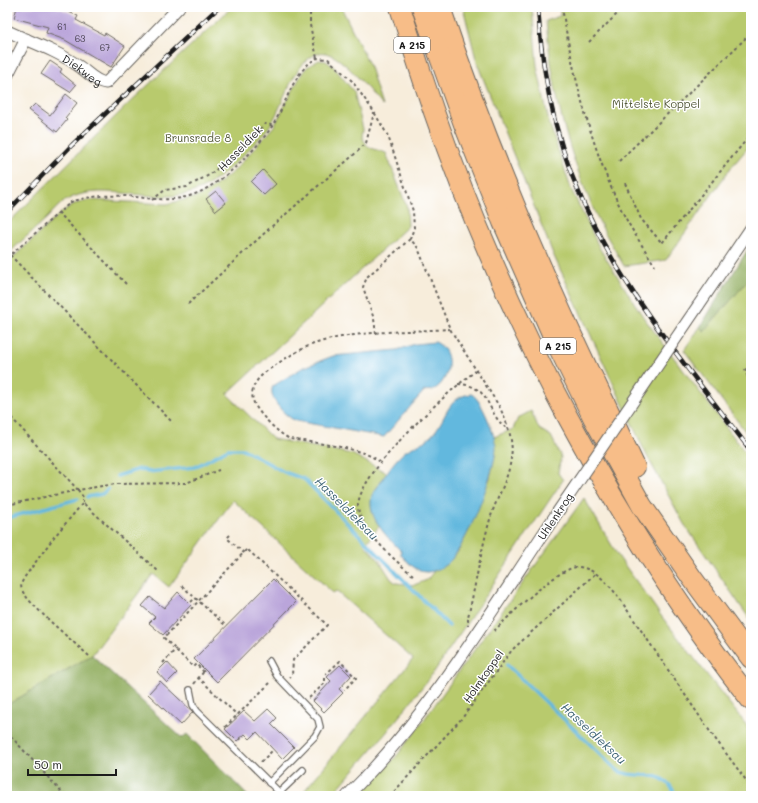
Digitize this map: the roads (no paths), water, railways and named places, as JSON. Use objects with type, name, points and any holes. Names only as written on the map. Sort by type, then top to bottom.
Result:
[{"type":"highway","points":[[386,7],[424,82]]},
{"type":"highway","name":"A 215","points":[[400,7],[424,82],[455,166],[495,265],[568,416],[611,494],[674,596],[720,661],[751,700]]},
{"type":"highway","name":"A 215","points":[[422,7],[486,180],[554,338],[594,419],[642,506],[751,658]]},
{"type":"highway","points":[[441,7],[504,175],[562,311],[677,555]]},
{"type":"street","name":"Diekweg","points":[[7,31],[53,51],[78,65],[98,81],[106,83],[179,7]]},
{"type":"street","points":[[7,76],[26,39]]},
{"type":"street","name":"Uhlenkrog","points":[[347,796],[387,754],[409,727],[471,633],[557,513],[751,228]]},
{"type":"lane","points":[[269,661],[277,676],[318,719],[320,727],[318,733],[269,782]]},
{"type":"lane","points":[[190,690],[193,705],[197,712],[281,794],[303,770]]},
{"type":"water","points":[[435,342],[446,352],[448,358],[447,373],[444,380],[433,390],[424,391],[384,437],[296,421],[287,416],[278,406],[273,396],[273,386],[302,368],[333,356],[397,350],[415,344]]},
{"type":"water","points":[[471,394],[479,402],[483,410],[491,427],[495,443],[496,448],[491,474],[471,526],[455,555],[441,568],[429,572],[418,570],[401,555],[401,551],[379,526],[372,511],[372,495],[398,458],[406,451],[425,441],[431,436],[456,400]]},
{"type":"waterway","name":"Hasseldieksau","points":[[117,476],[140,469],[148,472],[195,467],[228,449],[243,449],[284,472],[304,479],[449,626]]},
{"type":"waterway","name":"Hasseldieksau","points":[[87,497],[102,494],[108,489]]},
{"type":"waterway","name":"Hasseldieksau","points":[[7,518],[78,499]]},
{"type":"waterway","name":"Hasseldieksau","points":[[507,665],[617,770],[632,775],[657,777],[664,780],[671,786],[676,796]]},
{"type":"railway","points":[[7,212],[72,145],[219,7]]},
{"type":"railway","points":[[538,7],[544,64],[554,119],[571,173],[594,225],[628,285],[647,313],[751,451]]},
{"type":"park label","name":"Mittelste Koppel","points":[[656,103]]},
{"type":"park label","name":"Brunsrade 8","points":[[198,137]]}]
